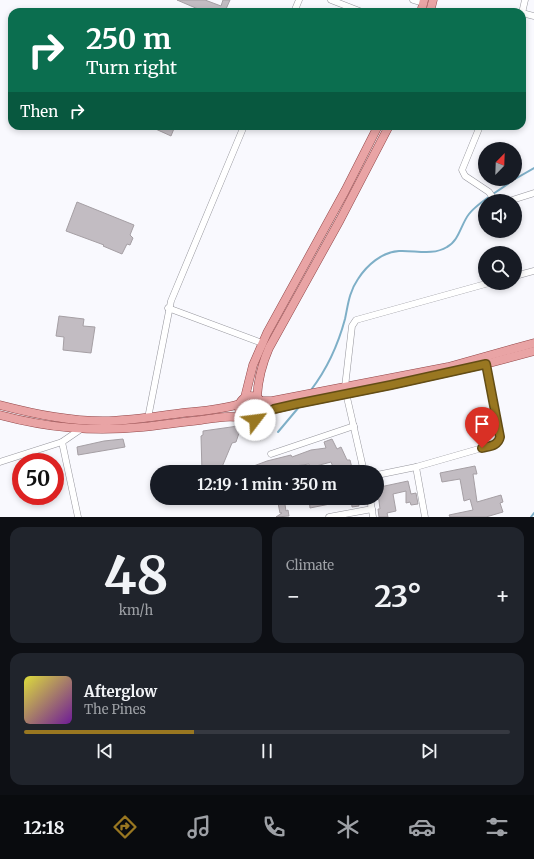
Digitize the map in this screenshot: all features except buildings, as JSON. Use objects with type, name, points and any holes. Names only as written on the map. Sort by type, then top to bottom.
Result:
[{"type":"main road","points":[[243,418],[239,411],[253,365],[262,343],[345,191],[376,130]]},
{"type":"main road","points":[[261,416],[263,407],[259,399],[259,378],[262,364],[274,338],[340,220],[387,130]]},
{"type":"main road","points":[[0,405],[41,414],[86,421],[148,418],[221,408],[242,401],[249,396],[272,401],[305,398],[448,367],[534,343]]},
{"type":"main road","points":[[0,415],[36,423],[80,429],[144,427],[220,417],[236,417],[251,421],[274,409],[296,404],[314,393],[391,385],[486,364],[534,351]]},
{"type":"street","points":[[332,0],[352,8]]},
{"type":"street","points":[[413,0],[423,1]]},
{"type":"street","points":[[148,418],[168,308],[242,130]]},
{"type":"street","points":[[478,130],[462,170],[464,176],[490,194]]},
{"type":"street","points":[[522,197],[534,193]]},
{"type":"street","points":[[522,274],[534,271]]},
{"type":"street","points":[[362,465],[345,390],[352,326],[356,320],[478,286]]},
{"type":"street","points":[[168,308],[262,343]]},
{"type":"street","points":[[384,474],[416,467],[496,444],[499,441],[500,437],[486,364]]},
{"type":"street","points":[[271,454],[354,426]]},
{"type":"street","points":[[0,462],[62,442],[80,429]]},
{"type":"street","points":[[62,442],[78,517]]},
{"type":"street","points":[[416,467],[425,517]]},
{"type":"street","points":[[371,505],[373,517]]},
{"type":"street","points":[[329,517],[372,509]]},
{"type":"waterway","points":[[522,175],[534,168]]},
{"type":"waterway","points":[[311,390],[322,374],[335,347],[342,329],[349,299],[353,289],[358,279],[370,264],[393,252],[429,252],[441,250],[447,247],[457,237],[466,218],[473,209],[504,186]]},
{"type":"waterway","points":[[278,432],[299,407]]},
{"type":"waterway","points":[[531,517],[534,513]]},
{"type":"route","points":[[255,420],[274,409],[486,364],[500,437],[496,444],[482,448]]}]
